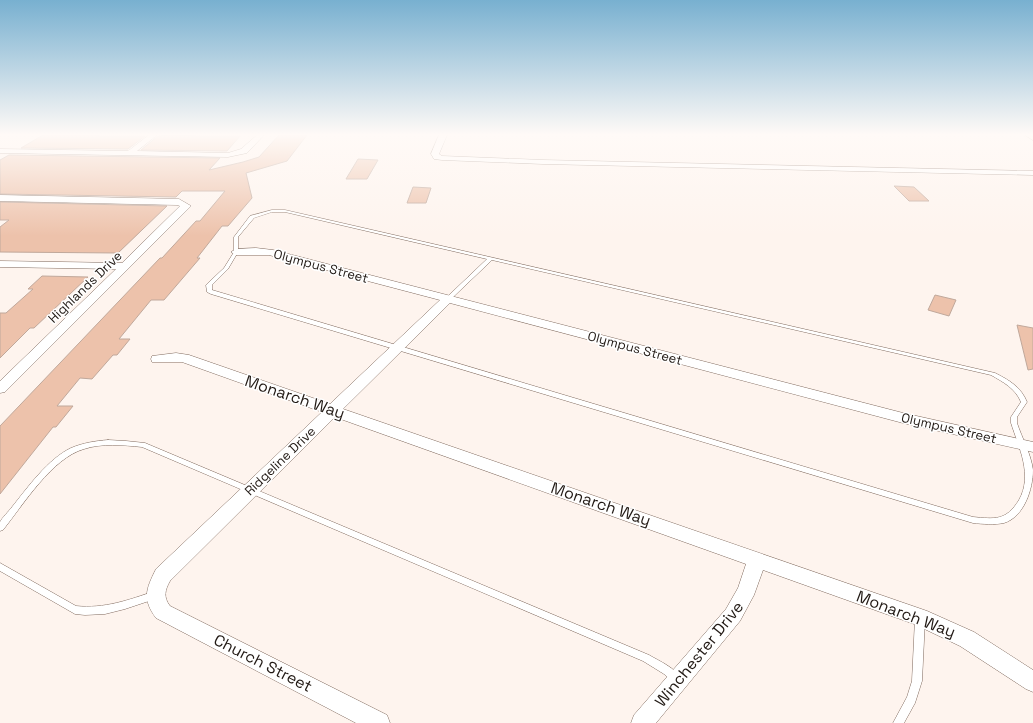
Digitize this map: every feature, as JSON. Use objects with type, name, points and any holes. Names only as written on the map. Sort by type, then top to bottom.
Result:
[{"type":"street","points":[[846,169],[1033,173]]},
{"type":"street","name":"Highlands Drive","points":[[0,198],[174,202],[185,204],[186,206],[182,212],[0,389]]},
{"type":"street","name":"Olympus Street","points":[[236,252],[269,252],[903,418],[1033,447]]},
{"type":"street","points":[[0,264],[126,266]]},
{"type":"street","name":"Ridgeline Drive","points":[[154,595],[157,585],[163,575],[448,299]]},
{"type":"street","name":"Monarch Way","points":[[157,359],[176,357],[184,358],[920,617],[967,639],[1033,682]]},
{"type":"street","name":"Winchester Drive","points":[[642,723],[733,615],[744,599],[750,584],[756,559]]},
{"type":"street","name":"Church Street","points":[[154,595],[157,605],[163,612],[379,723]]},
{"type":"lane","points":[[278,210],[491,258],[993,374],[1016,388],[1022,395],[1024,402],[1014,417],[1014,423],[1031,478],[1029,489],[1018,510],[1011,517],[1002,521],[973,520],[212,294],[209,291],[209,285],[226,270],[236,252],[236,237],[250,219],[264,212],[278,210]]},
{"type":"lane","points":[[448,299],[491,258]]},
{"type":"lane","points":[[0,528],[52,465],[74,449],[101,443],[143,445],[646,658],[667,671],[678,681]]},
{"type":"lane","points":[[0,567],[75,610],[86,612],[106,611],[154,595]]},
{"type":"lane","points":[[898,723],[911,699],[917,681],[920,617]]},
{"type":"building","points":[[0,169],[210,169],[209,170],[261,169],[246,173],[252,198],[228,226],[222,226],[197,258],[200,258],[164,300],[151,300],[119,339],[130,339],[117,355],[113,355],[92,379],[80,378],[57,406],[73,406],[56,427],[53,427],[0,494],[0,426],[196,221],[200,221],[225,191],[182,191],[176,197],[0,194]]},
{"type":"building","points":[[352,169],[373,169],[367,179],[346,179]]},
{"type":"building","points":[[894,186],[914,187],[929,201],[909,201]]},
{"type":"building","points":[[413,187],[431,188],[426,203],[407,203]]},
{"type":"building","points":[[0,202],[167,206],[118,253],[0,252],[0,227],[9,220],[0,220]]},
{"type":"building","points":[[42,276],[88,277],[34,328],[30,328],[0,358],[0,313],[6,313],[33,289],[28,289]]},
{"type":"building","points":[[935,295],[956,300],[949,316],[928,310]]},
{"type":"building","points":[[1017,325],[1033,328],[1033,369],[1028,370]]}]
